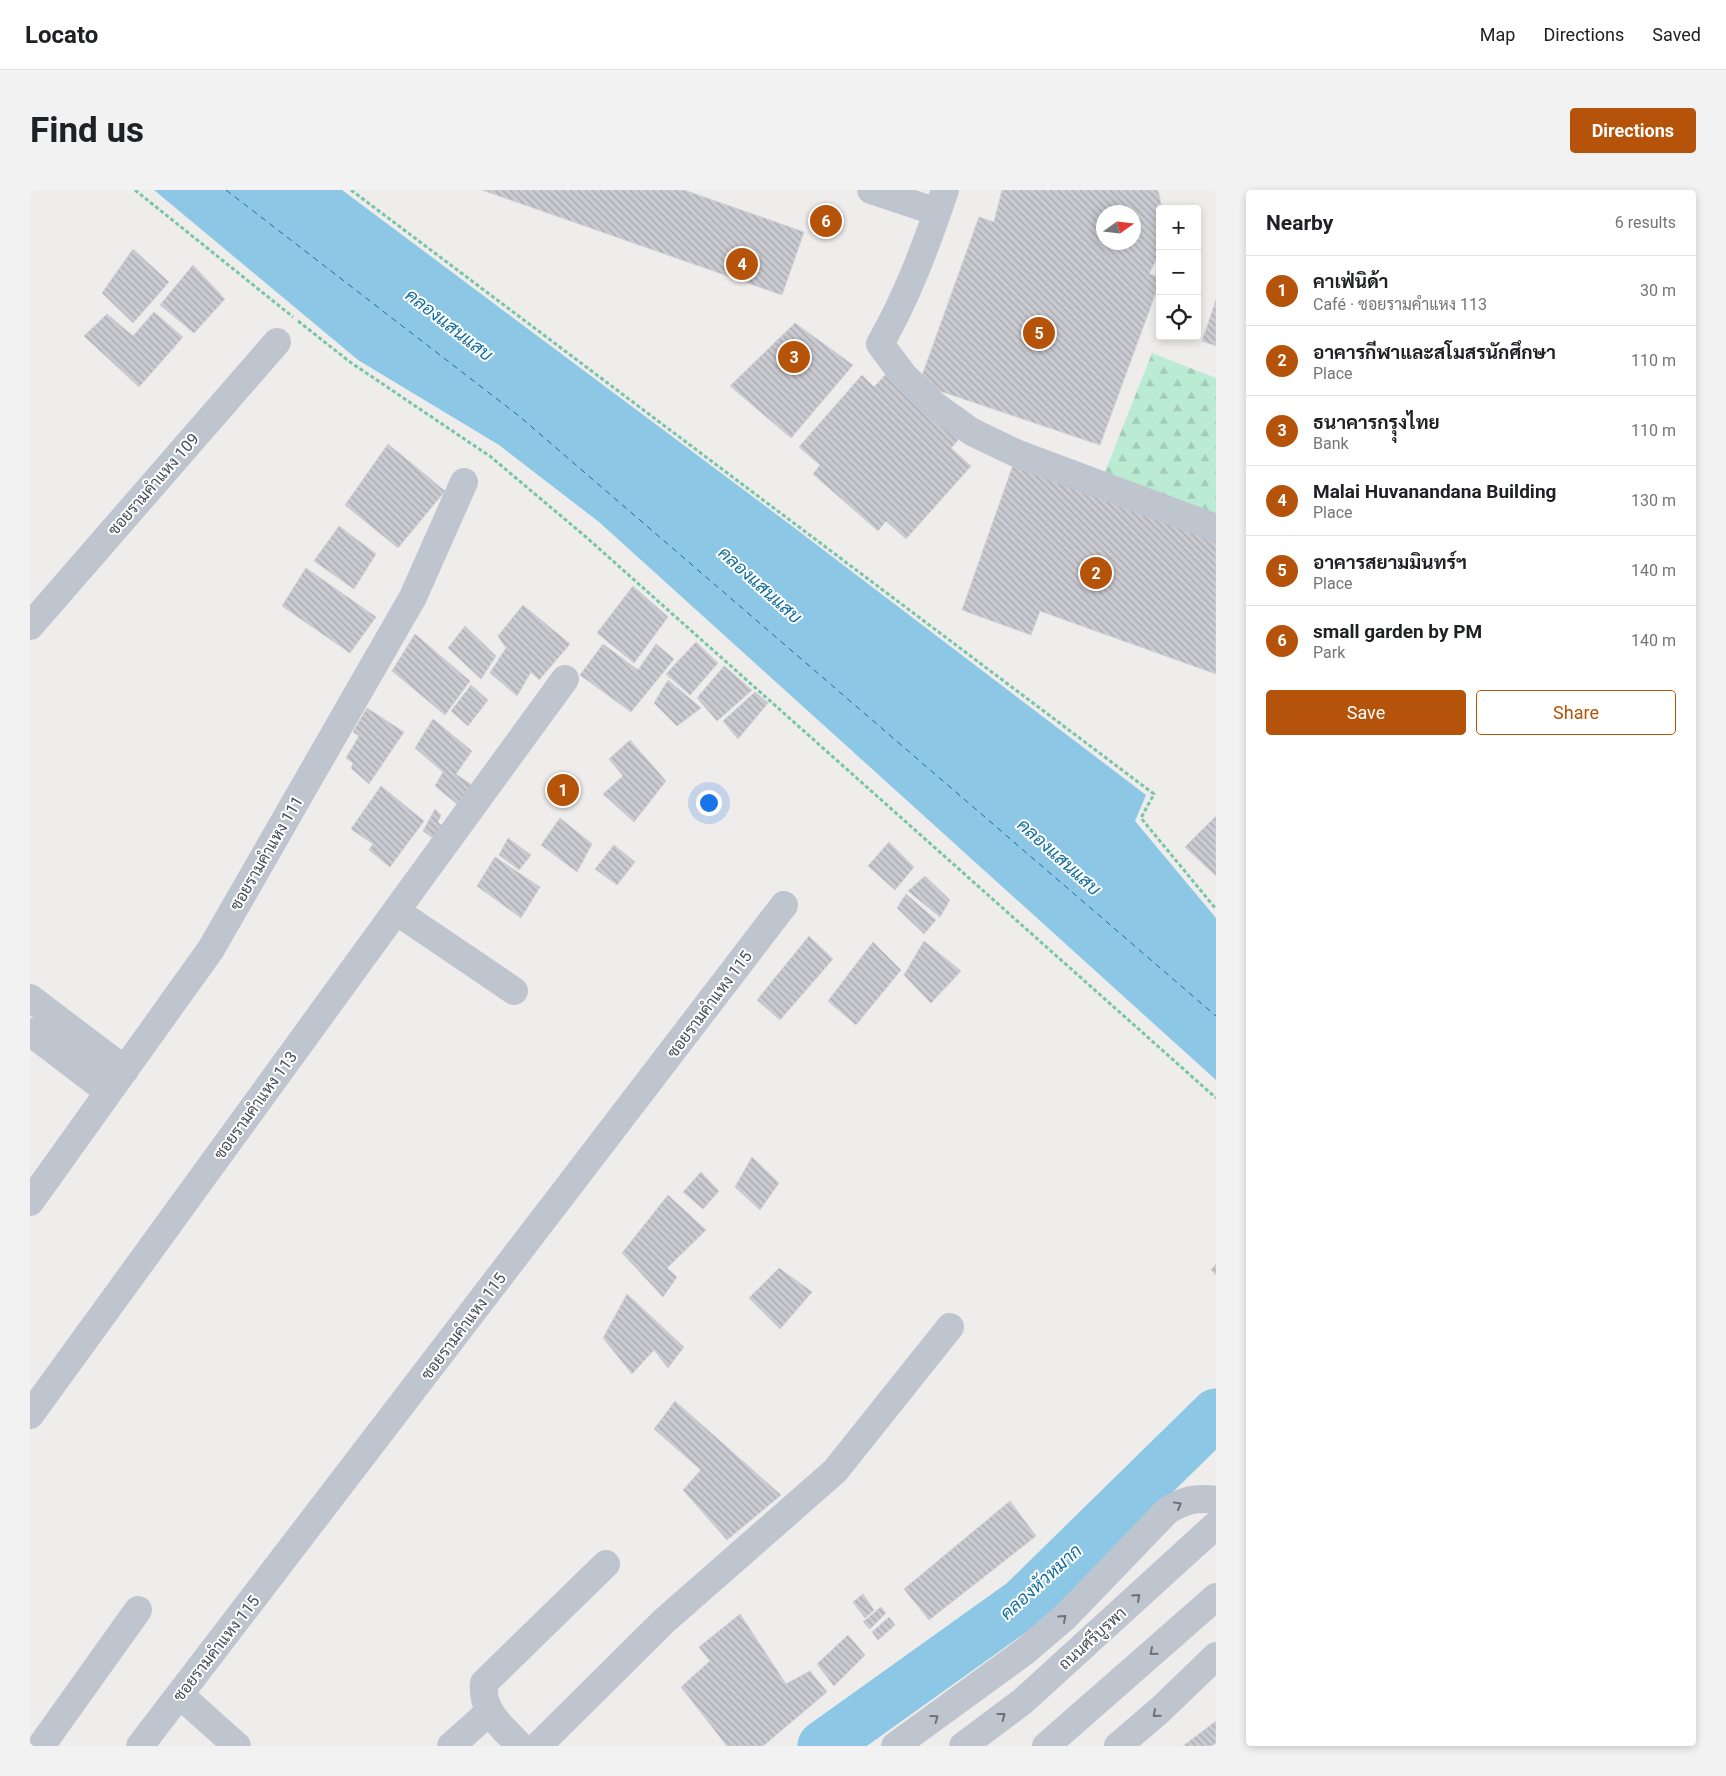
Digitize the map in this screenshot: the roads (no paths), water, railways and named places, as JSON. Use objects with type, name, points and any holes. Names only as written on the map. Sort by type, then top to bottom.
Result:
[{"type":"street","points":[[870,190],[941,201],[923,255],[899,310],[880,344],[904,376],[933,404],[972,432],[1016,453],[1216,528]]},
{"type":"street","name":"ซอยรามคำแหง 109","points":[[30,626],[277,342]]},
{"type":"street","name":"ซอยรามคำแหง 111","points":[[30,1202],[211,949],[413,597],[464,482]]},
{"type":"street","name":"ซอยรามคำแหง 113","points":[[30,1415],[565,679]]},
{"type":"street","name":"ซอยรามคำแหง 115","points":[[140,1746],[784,905]]},
{"type":"street","points":[[396,911],[514,991]]},
{"type":"street","points":[[30,998],[125,1070]]},
{"type":"street","points":[[30,1032],[97,1083]]},
{"type":"street","points":[[538,1746],[664,1620],[836,1471],[950,1327]]},
{"type":"street","points":[[895,1746],[1024,1652],[1066,1616],[1167,1511],[1182,1501],[1200,1498],[1216,1500]]},
{"type":"street","name":"ถนนศรีบูรพา","points":[[963,1746],[1023,1701],[1216,1525]]},
{"type":"street","points":[[520,1746],[489,1712],[484,1702],[484,1683],[606,1564]]},
{"type":"street","points":[[1046,1746],[1216,1597]]},
{"type":"street","points":[[38,1740],[138,1610]]},
{"type":"street","points":[[1118,1746],[1160,1710],[1216,1656]]},
{"type":"street","points":[[180,1695],[236,1746]]},
{"type":"street","points":[[451,1746],[489,1712]]},
{"type":"water","name":"คลองแสนแสบ","points":[[154,190],[342,190],[788,523],[1146,795],[1135,821],[1216,918],[1216,1080],[599,522],[499,445],[358,360]]},
{"type":"waterway","name":"คลองหัวหมาก","points":[[823,1746],[1023,1603],[1216,1414]]},
{"type":"place","name":"small garden by PM","points":[[826,221]]},
{"type":"place","name":"Malai Huvanandana Building","points":[[742,264]]},
{"type":"place","name":"อาคารสยามมินทร์ฯ","points":[[1039,333]]},
{"type":"place","name":"ธนาคารกรุุงไทย","points":[[794,357]]},
{"type":"place","name":"อาคารกีฬาและสโมสรนักศึกษา","points":[[1096,573]]},
{"type":"place","name":"คาเฟ่นิด้า","points":[[563,790]]}]
